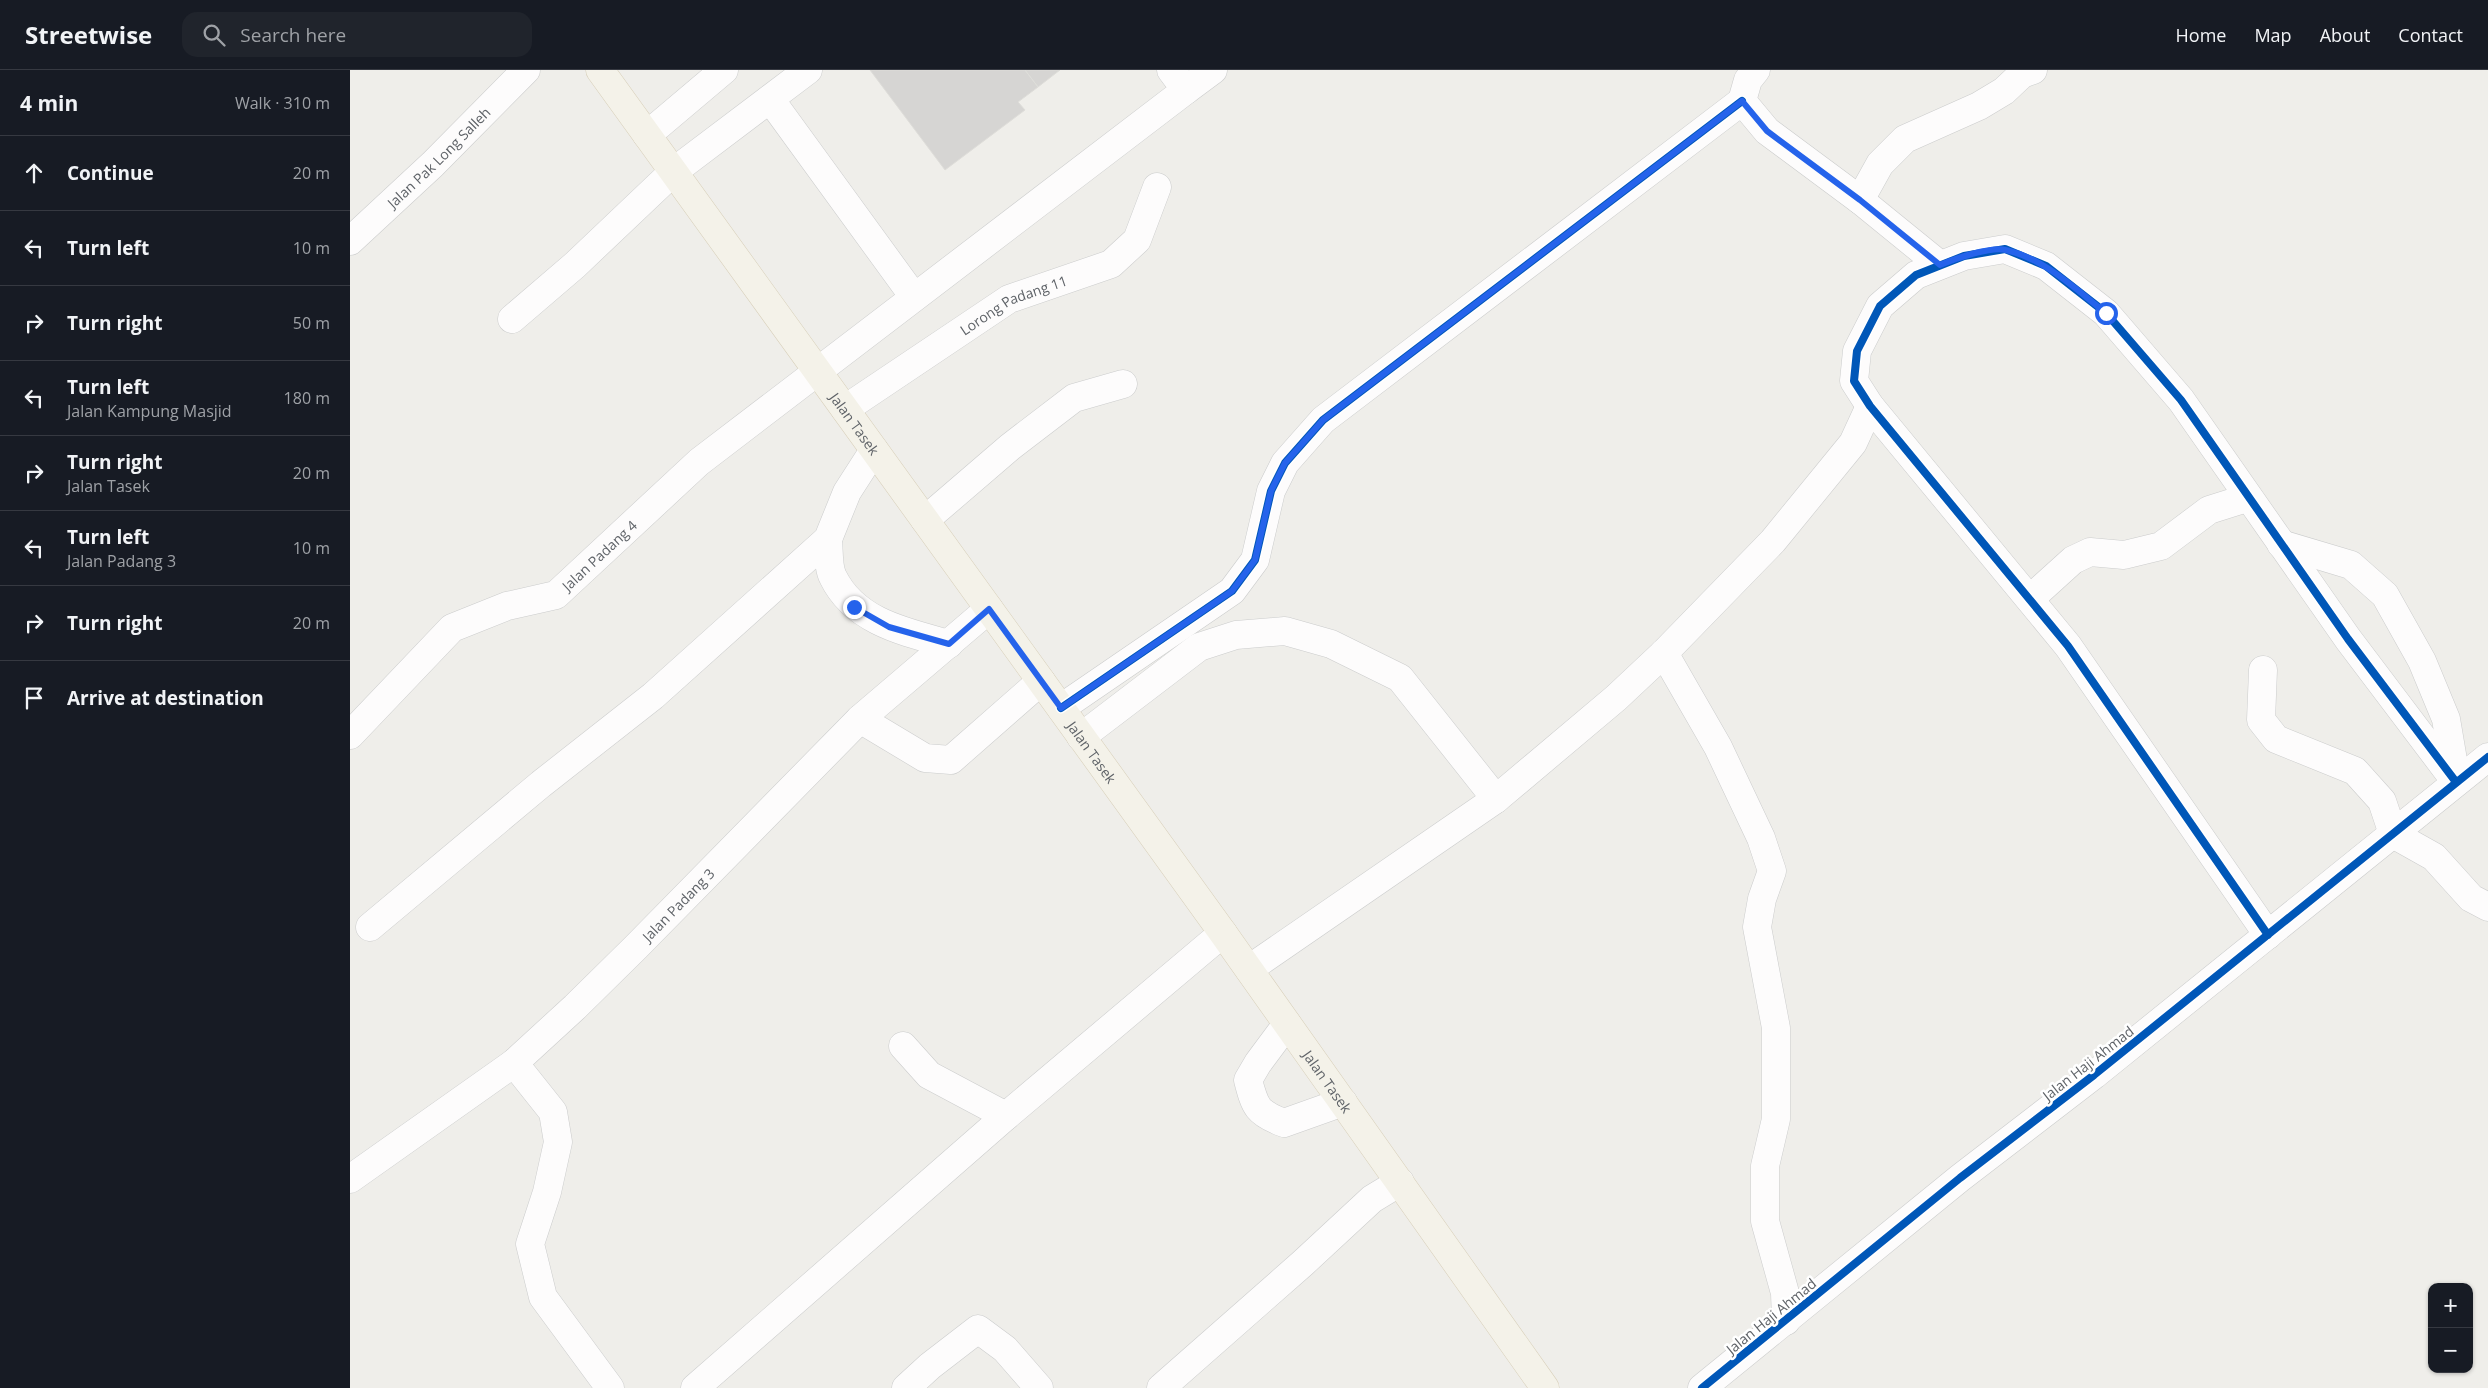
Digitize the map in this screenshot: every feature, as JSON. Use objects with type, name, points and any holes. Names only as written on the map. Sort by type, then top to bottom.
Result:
[{"type":"main road","name":"Jalan Tasek","points":[[600,70],[1223,933],[1545,1388]]},
{"type":"street","name":"Jalan Pak Long Salleh","points":[[350,242],[433,164],[526,70]]},
{"type":"street","points":[[647,135],[724,70]]},
{"type":"street","points":[[512,319],[575,266],[673,172],[808,70]]},
{"type":"street","name":"Jalan Padang 4","points":[[350,735],[452,628],[507,606],[556,595],[699,462],[914,298],[1178,80],[1213,70]]},
{"type":"street","points":[[1061,708],[1232,591],[1255,560],[1271,491],[1285,463],[1323,420],[1742,101],[1748,80],[1756,70]]},
{"type":"street","points":[[1860,200],[1880,164],[1905,139],[1978,106],[2004,91],[2026,71]]},
{"type":"street","points":[[770,99],[914,298]]},
{"type":"street","points":[[1742,101],[1767,131],[1860,200],[1940,265]]},
{"type":"street","name":"Lorong Padang 11","points":[[844,409],[1009,299],[1112,264],[1137,240],[1157,186]]},
{"type":"street","points":[[2268,935],[2068,646],[1870,406],[1854,381],[1858,351],[1871,321],[1880,306],[1916,275],[1964,256],[2005,249],[2046,266],[2106,313],[2181,400],[2217,450],[2247,498],[2348,639],[2456,782]]},
{"type":"street","points":[[925,520],[1010,447],[1074,398],[1123,384]]},
{"type":"street","points":[[1248,969],[1496,799],[1616,698],[1664,653],[1773,541],[1853,443],[1870,406]]},
{"type":"street","points":[[370,927],[541,784],[652,696],[828,539],[847,492],[874,450]]},
{"type":"street","points":[[2030,599],[2073,560],[2090,552],[2124,555],[2162,546],[2209,510],[2247,498]]},
{"type":"street","points":[[828,539],[832,576],[854,607],[889,627],[949,644]]},
{"type":"street","points":[[2281,544],[2351,565],[2385,596],[2422,661],[2446,719],[2456,782]]},
{"type":"street","name":"Jalan Padang 3","points":[[350,1179],[514,1063],[629,954],[860,719],[989,609]]},
{"type":"street","points":[[1081,737],[1199,647],[1236,635],[1285,631],[1330,644],[1400,678],[1496,799]]},
{"type":"street","points":[[1664,653],[1718,747],[1761,838],[1772,871],[1762,899],[1757,927],[1776,1028],[1776,1119],[1765,1166],[1765,1221],[1785,1293],[1786,1321]]},
{"type":"street","points":[[2263,670],[2262,720],[2276,739],[2355,772],[2382,801],[2393,834],[2434,858],[2471,898],[2488,907]]},
{"type":"street","points":[[860,719],[925,758],[951,760],[1041,681]]},
{"type":"street","name":"Jalan Haji Ahmad","points":[[1702,1388],[1960,1178],[2094,1075],[2488,757]]},
{"type":"street","points":[[695,1388],[1006,1116],[1223,933]]},
{"type":"street","points":[[1287,1024],[1258,1062],[1248,1080],[1253,1101],[1264,1115],[1284,1123],[1344,1102]]},
{"type":"street","points":[[903,1046],[929,1075],[1006,1116]]},
{"type":"street","points":[[514,1063],[553,1112],[558,1142],[547,1192],[530,1244],[543,1297],[610,1388]]},
{"type":"street","points":[[1161,1388],[1303,1264],[1372,1199],[1400,1182]]},
{"type":"street","points":[[906,1388],[930,1366],[978,1329],[1005,1349],[1039,1388]]},
{"type":"building","points":[[870,70],[1025,70],[1038,87],[1018,102],[1025,110],[945,170]]},
{"type":"building","points":[[1025,70],[1060,70],[1038,87]]},
{"type":"cycle path","points":[[1061,708],[1232,591],[1255,560],[1271,491],[1285,463],[1323,420],[1742,101]]},
{"type":"cycle path","points":[[2268,935],[2068,646],[1870,406],[1854,381],[1857,351],[1880,306],[1916,275],[1964,256],[2005,249],[2046,266],[2106,313],[2181,400],[2348,639],[2456,782]]},
{"type":"cycle path","points":[[1702,1388],[1960,1178],[2094,1075],[2488,757]]},
{"type":"route","points":[[854,607],[889,627],[949,644],[989,609],[1061,708],[1166,634],[1232,591],[1255,560],[1261,527],[1271,491],[1285,463],[1323,420],[1742,101],[1767,131],[1811,166],[1860,200],[1940,265],[1964,256],[2005,249],[2046,266],[2106,313]]}]
